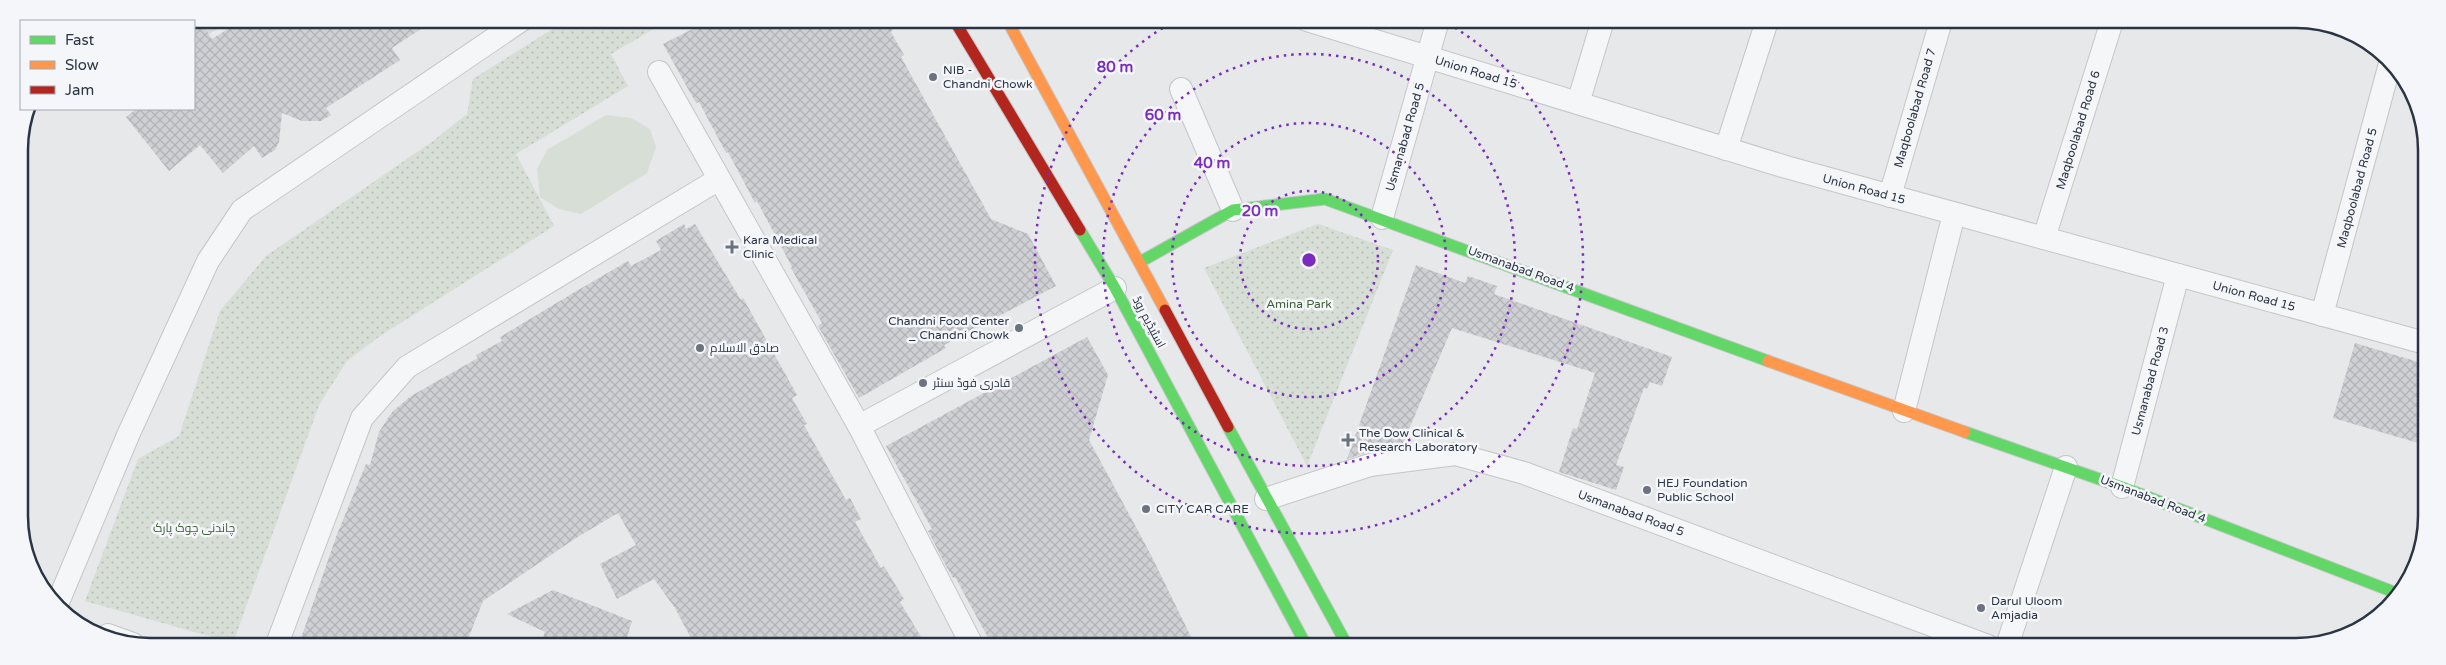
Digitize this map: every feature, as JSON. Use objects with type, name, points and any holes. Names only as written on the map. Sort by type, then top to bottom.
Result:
[{"type":"main road","name":"اسٹیڈیم روڈ","points":[[959,28],[1115,288],[1302,637]]},
{"type":"main road","name":"اسٹیڈیم روڈ","points":[[1011,28],[1343,637]]},
{"type":"main road","name":"Usmanabad Road 4","points":[[1140,262],[1233,210],[1325,199],[1382,218],[1904,411],[2122,487],[2392,591]]},
{"type":"street","points":[[60,598],[129,433],[208,261],[242,210],[510,28]]},
{"type":"street","name":"Union Road 15","points":[[1340,28],[1578,103],[1890,196],[2418,341]]},
{"type":"street","name":"Usmanabad Road 5","points":[[1382,218],[1436,28]]},
{"type":"street","points":[[1578,103],[1601,28]]},
{"type":"street","points":[[1726,148],[1765,28]]},
{"type":"street","name":"Maqboolabad Road 7","points":[[1890,196],[1939,28]]},
{"type":"street","name":"Maqboolabad Road 6","points":[[2044,238],[2108,28]]},
{"type":"street","name":"Maqboolabad Road 5","points":[[2322,315],[2388,70]]},
{"type":"street","points":[[658,72],[859,426],[968,638]]},
{"type":"street","points":[[1181,89],[1233,210]]},
{"type":"street","points":[[279,638],[362,418],[407,368],[719,179]]},
{"type":"street","points":[[1904,411],[1954,214]]},
{"type":"street","name":"Usmanabad Road 3","points":[[2122,487],[2178,275]]},
{"type":"street","points":[[859,426],[1115,288]]},
{"type":"street","name":"Usmanabad Road 5","points":[[1266,499],[1370,465],[1455,454],[1524,473],[1964,637]]},
{"type":"street","points":[[2010,637],[2066,467]]},
{"type":"shaded area","points":[[195,28],[219,28],[195,42]]},
{"type":"green space","name":"چاندنی چوک پارک","points":[[554,28],[656,28],[611,54],[628,86],[516,154],[554,226],[380,336],[347,361],[319,405],[235,638],[215,638],[85,601],[138,459],[179,436],[220,311],[266,256],[433,141],[467,114],[473,79]]},
{"type":"green space","points":[[606,115],[631,118],[650,129],[656,147],[647,173],[581,214],[559,209],[540,197],[537,169],[547,150]]},
{"type":"green space","name":"Amina Park","points":[[1318,224],[1393,250],[1307,466],[1204,268]]},
{"type":"building","points":[[195,28],[205,28],[212,39],[230,28],[422,28],[392,48],[400,60],[326,108],[331,115],[321,121],[302,121],[282,113],[279,142],[275,150],[262,158],[254,146],[223,173],[200,145],[169,171],[126,117],[135,110],[195,110]]},
{"type":"building","points":[[694,28],[894,28],[891,32],[904,55],[901,57],[991,219],[1028,234],[1056,286],[944,345],[946,348],[859,398],[818,326],[822,323],[757,201],[755,203],[728,152],[726,153],[699,102],[696,103],[663,44]]},
{"type":"building","points":[[684,224],[686,229],[695,224],[741,300],[743,298],[797,395],[792,398],[807,424],[804,425],[846,500],[850,498],[861,519],[855,522],[881,568],[884,566],[904,599],[900,602],[922,638],[691,638],[675,608],[654,579],[617,599],[600,564],[636,545],[618,513],[576,538],[483,601],[468,638],[301,638],[336,537],[366,464],[370,465],[379,432],[392,412],[411,396],[478,358],[476,355],[502,341],[500,337],[573,293],[628,261],[631,266],[661,250],[656,241]]},
{"type":"building","points":[[1416,265],[1465,283],[1468,276],[1497,286],[1494,294],[1672,357],[1662,386],[1650,382],[1647,389],[1644,388],[1616,465],[1624,467],[1616,490],[1559,472],[1573,428],[1577,429],[1595,373],[1452,328],[1401,448],[1368,452],[1347,459]]},
{"type":"building","points":[[1087,337],[1108,375],[1089,440],[1151,555],[1191,638],[988,638],[955,577],[953,578],[944,562],[928,531],[932,529],[886,446]]},
{"type":"building","points":[[2355,343],[2418,362],[2418,443],[2333,418]]},
{"type":"building","points":[[553,590],[632,621],[627,638],[543,638],[545,632],[507,614]]},
{"type":"traffic: fast","points":[[1140,262],[1233,210],[1325,199],[1768,361]]},
{"type":"traffic: fast","points":[[1080,230],[1115,288],[1302,637]]},
{"type":"traffic: fast","points":[[1228,427],[1343,637]]},
{"type":"traffic: fast","points":[[1965,432],[2122,487],[2392,591]]},
{"type":"traffic: slow","points":[[1011,28],[1165,310]]},
{"type":"traffic: slow","points":[[1768,361],[1965,432]]},
{"type":"traffic: jam","points":[[959,28],[1080,230]]},
{"type":"traffic: jam","points":[[1165,310],[1228,427]]},
{"type":"place","name":"NIB - Chandni Chowk","points":[[933,77]]},
{"type":"place","name":"Kara Medical Clinic","points":[[732,247]]},
{"type":"place","name":"Chandni Food Center _ Chandni Chowk","points":[[1019,328]]},
{"type":"place","name":"صادق الاسلام","points":[[700,348]]},
{"type":"place","name":"قادری فوڈ سنٹر","points":[[923,383]]},
{"type":"place","name":"The Dow Clinical & Research Laboratory","points":[[1348,440]]},
{"type":"place","name":"HEJ Foundation Public School","points":[[1647,490]]},
{"type":"place","name":"CITY CAR CARE","points":[[1146,509]]},
{"type":"place","name":"Darul Uloom Amjadia","points":[[1981,608]]}]
